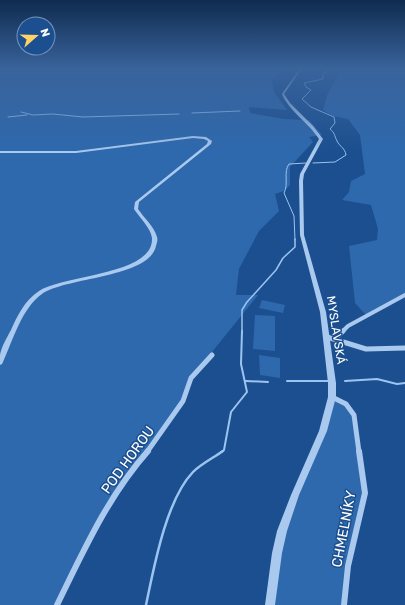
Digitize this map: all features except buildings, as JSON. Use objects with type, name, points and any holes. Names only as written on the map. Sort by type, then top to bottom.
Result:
[{"type":"street","name":"MYSLAVSKÁ","points":[[270,605],[277,553],[284,525],[323,431],[332,398],[327,337],[322,306],[302,236],[302,174],[321,139],[311,124],[283,96]]},
{"type":"street","points":[[0,152],[76,152],[196,137],[205,138],[210,141],[209,144],[137,202],[136,208],[153,233],[155,240],[153,252],[148,258],[130,268],[61,283],[40,292],[26,308],[0,362]]},
{"type":"street","points":[[336,338],[348,326],[405,295]]},
{"type":"street","points":[[327,337],[336,338],[353,346],[368,349],[405,348]]},
{"type":"street","name":"POD HOROU","points":[[57,605],[93,532],[122,485],[138,462],[154,444],[183,401],[191,378],[212,355]]},
{"type":"street","name":"CHMEĽNÍKY","points":[[332,398],[346,404],[354,415],[365,493],[348,566],[344,605]]},
{"type":"shaded area","points":[[0,96],[277,96],[287,110],[249,107],[250,113],[284,119],[309,120],[322,135],[309,137],[313,142],[290,167],[290,185],[284,191],[275,194],[279,211],[259,231],[239,269],[236,295],[258,295],[191,378],[187,394],[122,485],[57,605],[0,605]]},
{"type":"shaded area","points":[[327,96],[405,96],[405,295],[366,315],[355,303],[349,246],[377,240],[378,229],[371,205],[342,200],[349,192],[351,181],[365,174],[360,135],[348,119],[333,116],[323,110]]},
{"type":"shaded area","points":[[262,300],[285,305],[283,313],[259,308]]},
{"type":"shaded area","points":[[255,315],[275,316],[275,351],[253,349]]},
{"type":"shaded area","points":[[259,355],[280,358],[280,378],[260,375]]},
{"type":"shaded area","points":[[332,397],[351,408],[365,493],[352,547],[344,605],[270,605],[277,553]]},
{"type":"waterway","points":[[305,96],[302,99],[311,107],[334,117],[335,123],[330,129],[334,133],[338,143],[345,151],[346,155],[335,162],[313,163]]},
{"type":"waterway","points":[[192,113],[240,111]]},
{"type":"waterway","points":[[21,112],[33,115],[53,114],[83,117],[179,114]]},
{"type":"waterway","points":[[8,117],[27,115]]},
{"type":"waterway","points":[[295,240],[294,216],[284,193],[286,186],[286,171],[289,164],[306,163]]},
{"type":"waterway","points":[[242,331],[242,310],[247,302],[276,270],[283,258],[295,247],[295,240]]},
{"type":"waterway","points":[[221,452],[224,450],[231,412],[247,392],[241,364],[242,331]]},
{"type":"waterway","points":[[345,381],[377,379],[397,384],[405,383]]},
{"type":"waterway","points":[[246,381],[268,382]]},
{"type":"waterway","points":[[287,381],[328,381]]},
{"type":"waterway","points":[[146,605],[162,535],[175,499],[193,472],[223,451]]}]
